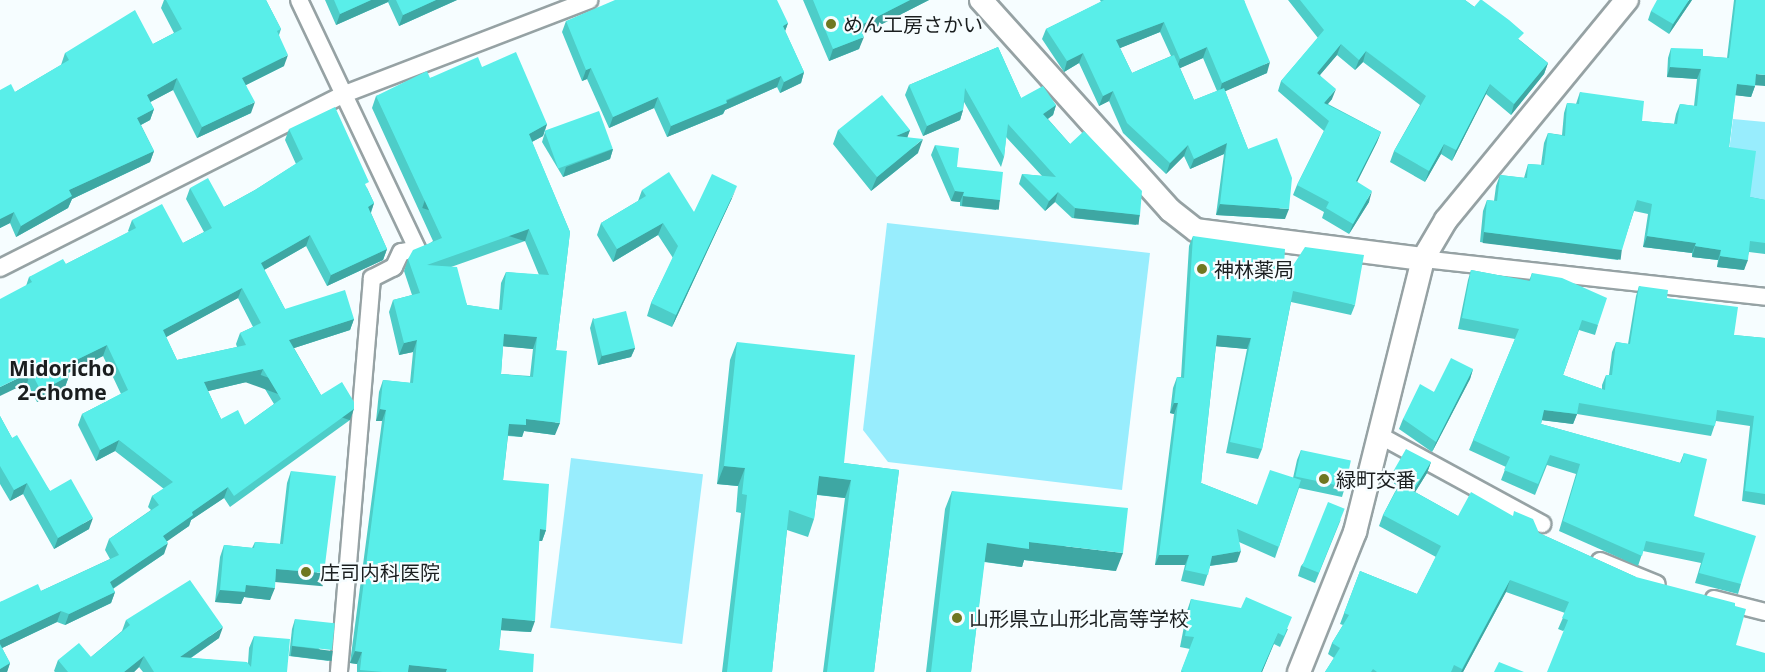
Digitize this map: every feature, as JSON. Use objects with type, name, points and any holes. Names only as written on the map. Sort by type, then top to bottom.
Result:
[{"type":"street","points":[[299,0],[342,95],[417,249],[401,252],[394,267],[372,278],[339,672]]},
{"type":"street","points":[[0,268],[342,95],[589,0]]},
{"type":"street","points":[[981,0],[1170,210],[1196,230],[1423,259],[1765,297]]},
{"type":"street","points":[[1299,672],[1355,532],[1423,259],[1446,220],[1627,0]]},
{"type":"street","points":[[1379,435],[1543,532]]},
{"type":"street","points":[[1589,556],[1670,587]]},
{"type":"street","points":[[1702,596],[1765,612]]},
{"type":"shaded area","points":[[1733,119],[1765,122],[1765,206],[1723,200]]},
{"type":"shaded area","points":[[887,223],[1150,253],[1122,490],[888,462],[863,430]]},
{"type":"shaded area","points":[[571,458],[703,474],[682,644],[550,628]]},
{"type":"building","points":[[166,0],[266,0],[281,29],[277,31],[288,55],[242,78],[255,102],[202,127],[177,78],[147,95],[154,109],[137,118],[154,151],[69,190],[72,196],[21,226],[14,212],[0,219],[0,90],[11,84],[15,92],[69,60],[65,53],[135,10],[153,44],[182,29]]},
{"type":"building","points":[[334,0],[371,0],[340,14]]},
{"type":"building","points":[[396,0],[436,0],[403,15]]},
{"type":"building","points":[[615,0],[777,0],[788,23],[783,26],[804,72],[784,82],[781,76],[726,100],[727,103],[671,126],[658,97],[613,117],[591,68],[586,70],[566,21]]},
{"type":"building","points":[[813,0],[910,0],[859,26],[864,37],[833,49]]},
{"type":"building","points":[[1104,0],[1244,0],[1270,62],[1222,83],[1207,47],[1180,59],[1164,22],[1116,40],[1132,73],[1174,55],[1194,100],[1224,88],[1248,149],[1277,138],[1292,178],[1289,209],[1220,204],[1227,143],[1194,159],[1188,145],[1170,163],[1127,123],[1113,91],[1103,96],[1083,53],[1067,61],[1046,29]]},
{"type":"building","points":[[1300,0],[1465,0],[1474,7],[1482,0],[1524,33],[1518,39],[1548,63],[1514,104],[1490,84],[1456,150],[1444,144],[1429,171],[1394,151],[1426,96],[1366,51],[1359,60],[1341,44],[1317,73],[1336,89],[1324,103],[1381,132],[1356,181],[1372,191],[1353,224],[1326,208],[1329,202],[1297,185],[1329,121],[1281,81],[1324,30]]},
{"type":"building","points":[[1657,0],[1689,0],[1673,24],[1651,11]]},
{"type":"building","points":[[1736,0],[1765,0],[1765,75],[1756,74],[1755,86],[1737,84],[1729,147],[1756,151],[1750,197],[1765,200],[1765,243],[1750,241],[1748,260],[1720,256],[1721,250],[1695,246],[1696,243],[1647,236],[1652,204],[1637,200],[1622,250],[1484,232],[1487,200],[1497,201],[1500,175],[1527,178],[1528,164],[1544,165],[1548,133],[1565,136],[1567,103],[1579,104],[1580,92],[1644,101],[1642,121],[1677,124],[1680,104],[1697,106],[1701,69],[1670,67],[1671,48],[1703,49],[1703,56],[1729,58]]},
{"type":"building","points":[[998,47],[1021,98],[1043,86],[1056,105],[1043,114],[1070,144],[1084,131],[1142,191],[1140,215],[1075,208],[1058,192],[1049,201],[1022,174],[1056,177],[1008,124],[1004,157],[965,88],[963,110],[927,126],[909,85]]},
{"type":"building","points":[[516,52],[547,124],[529,134],[570,232],[556,350],[567,351],[560,423],[526,419],[526,425],[509,424],[503,480],[549,484],[546,530],[540,529],[535,621],[502,618],[499,650],[534,654],[533,672],[446,672],[447,669],[409,665],[408,672],[360,670],[362,652],[355,651],[386,410],[380,409],[383,380],[413,383],[417,340],[404,343],[393,300],[420,293],[408,259],[413,250],[442,238],[376,96],[427,71],[430,78],[478,57],[482,67]],"holes":[[[529,229],[549,275],[506,272],[502,310],[467,305],[457,267],[427,265]],[[504,334],[537,337],[533,377],[501,374]]]},
{"type":"building","points":[[882,95],[910,130],[896,136],[923,139],[877,177],[838,130]]},
{"type":"building","points":[[335,107],[369,182],[365,184],[374,203],[368,207],[387,249],[331,275],[310,235],[261,263],[285,309],[345,290],[354,319],[289,340],[321,395],[342,382],[354,402],[354,409],[234,496],[228,487],[192,512],[193,515],[163,536],[168,543],[110,582],[115,592],[69,614],[61,611],[0,640],[0,602],[38,584],[41,591],[119,555],[109,539],[159,505],[152,496],[173,482],[119,440],[100,450],[82,414],[128,390],[107,345],[64,366],[69,376],[41,391],[31,372],[0,387],[0,299],[32,282],[29,277],[63,259],[66,264],[136,228],[132,220],[162,204],[183,243],[212,228],[190,188],[208,178],[224,207],[255,190],[303,159],[289,129]],"holes":[[[242,288],[261,323],[240,333],[246,345],[177,360],[163,330]],[[263,369],[281,399],[245,425],[238,410],[221,419],[204,382]]]},
{"type":"building","points":[[599,111],[613,149],[558,168],[544,131]]},
{"type":"building","points":[[935,145],[959,148],[957,167],[1003,172],[1000,200],[963,196],[964,192],[955,191]]},
{"type":"building","points":[[669,172],[694,212],[712,174],[737,186],[676,315],[651,303],[678,246],[663,223],[617,249],[601,223],[646,196],[642,190]]},
{"type":"building","points":[[1193,236],[1285,249],[1283,281],[1305,247],[1364,255],[1355,305],[1293,291],[1262,449],[1230,442],[1251,338],[1217,335],[1201,483],[1257,505],[1270,470],[1301,480],[1279,547],[1237,529],[1241,551],[1212,556],[1208,575],[1185,570],[1189,555],[1159,555],[1178,403],[1174,403],[1177,377],[1184,378]]},
{"type":"building","points":[[1471,270],[1530,281],[1532,273],[1562,278],[1607,298],[1598,325],[1582,320],[1563,375],[1605,390],[1606,375],[1612,375],[1616,342],[1630,344],[1639,286],[1668,290],[1667,298],[1738,307],[1734,335],[1765,338],[1765,494],[1745,491],[1754,416],[1717,410],[1715,426],[1579,403],[1577,414],[1544,410],[1541,424],[1681,463],[1684,453],[1707,459],[1694,516],[1756,536],[1741,584],[1699,573],[1705,553],[1646,541],[1642,556],[1563,521],[1580,464],[1550,455],[1538,484],[1504,470],[1510,457],[1473,440],[1519,329],[1462,318]]},
{"type":"building","points":[[626,311],[635,348],[602,356],[593,319]]},
{"type":"building","points":[[737,342],[855,355],[844,463],[899,470],[874,672],[827,672],[851,480],[819,476],[814,519],[789,510],[772,672],[727,672],[747,495],[742,494],[745,468],[724,466]]},
{"type":"building","points":[[1451,358],[1473,369],[1436,442],[1403,419],[1420,384],[1434,392]]},
{"type":"building","points":[[0,416],[12,438],[17,435],[50,491],[71,479],[93,518],[58,538],[27,483],[14,490],[0,466]]},
{"type":"building","points":[[1406,449],[1431,462],[1413,491],[1458,516],[1471,492],[1513,516],[1514,511],[1533,519],[1539,533],[1636,577],[1735,603],[1735,606],[1746,609],[1736,645],[1765,653],[1765,672],[1547,672],[1568,620],[1562,618],[1569,602],[1510,580],[1462,669],[1454,665],[1451,672],[1377,672],[1373,669],[1371,672],[1325,672],[1340,648],[1332,643],[1349,615],[1344,613],[1360,571],[1417,594],[1441,546],[1383,515],[1404,476],[1394,470]]},
{"type":"building","points":[[1301,450],[1351,461],[1345,487],[1295,476]]},
{"type":"building","points":[[291,471],[336,476],[324,573],[276,569],[275,588],[246,585],[245,592],[220,590],[224,545],[254,548],[255,542],[283,544]]},
{"type":"building","points":[[952,491],[1128,508],[1123,553],[1029,542],[1029,549],[987,543],[971,672],[931,672]]},
{"type":"building","points":[[1328,502],[1345,509],[1319,573],[1302,566]]},
{"type":"building","points":[[190,580],[223,627],[180,657],[247,662],[251,667],[254,636],[290,639],[287,672],[154,672],[144,656],[124,672],[68,672],[58,660],[79,643],[91,657],[130,625],[126,620]]},
{"type":"building","points":[[1246,597],[1292,617],[1284,636],[1278,633],[1261,672],[1181,671],[1194,637],[1185,636],[1191,599],[1241,608]]},
{"type":"building","points":[[295,619],[335,623],[332,650],[292,646]]},
{"type":"building","points":[[0,644],[10,663],[0,669]]},
{"type":"building","points":[[1499,662],[1524,672],[1494,672]]},
{"type":"place","name":"めん工房さかい","points":[[831,24]]},
{"type":"place","name":"神林薬局","points":[[1202,269]]},
{"type":"place","name":"緑町交番","points":[[1324,479]]},
{"type":"place","name":"庄司内科医院","points":[[306,572]]},
{"type":"place","name":"山形県立山形北高等学校","points":[[957,618]]},
{"type":"district","name":"Midoricho 2-chome","points":[[62,380]]}]
